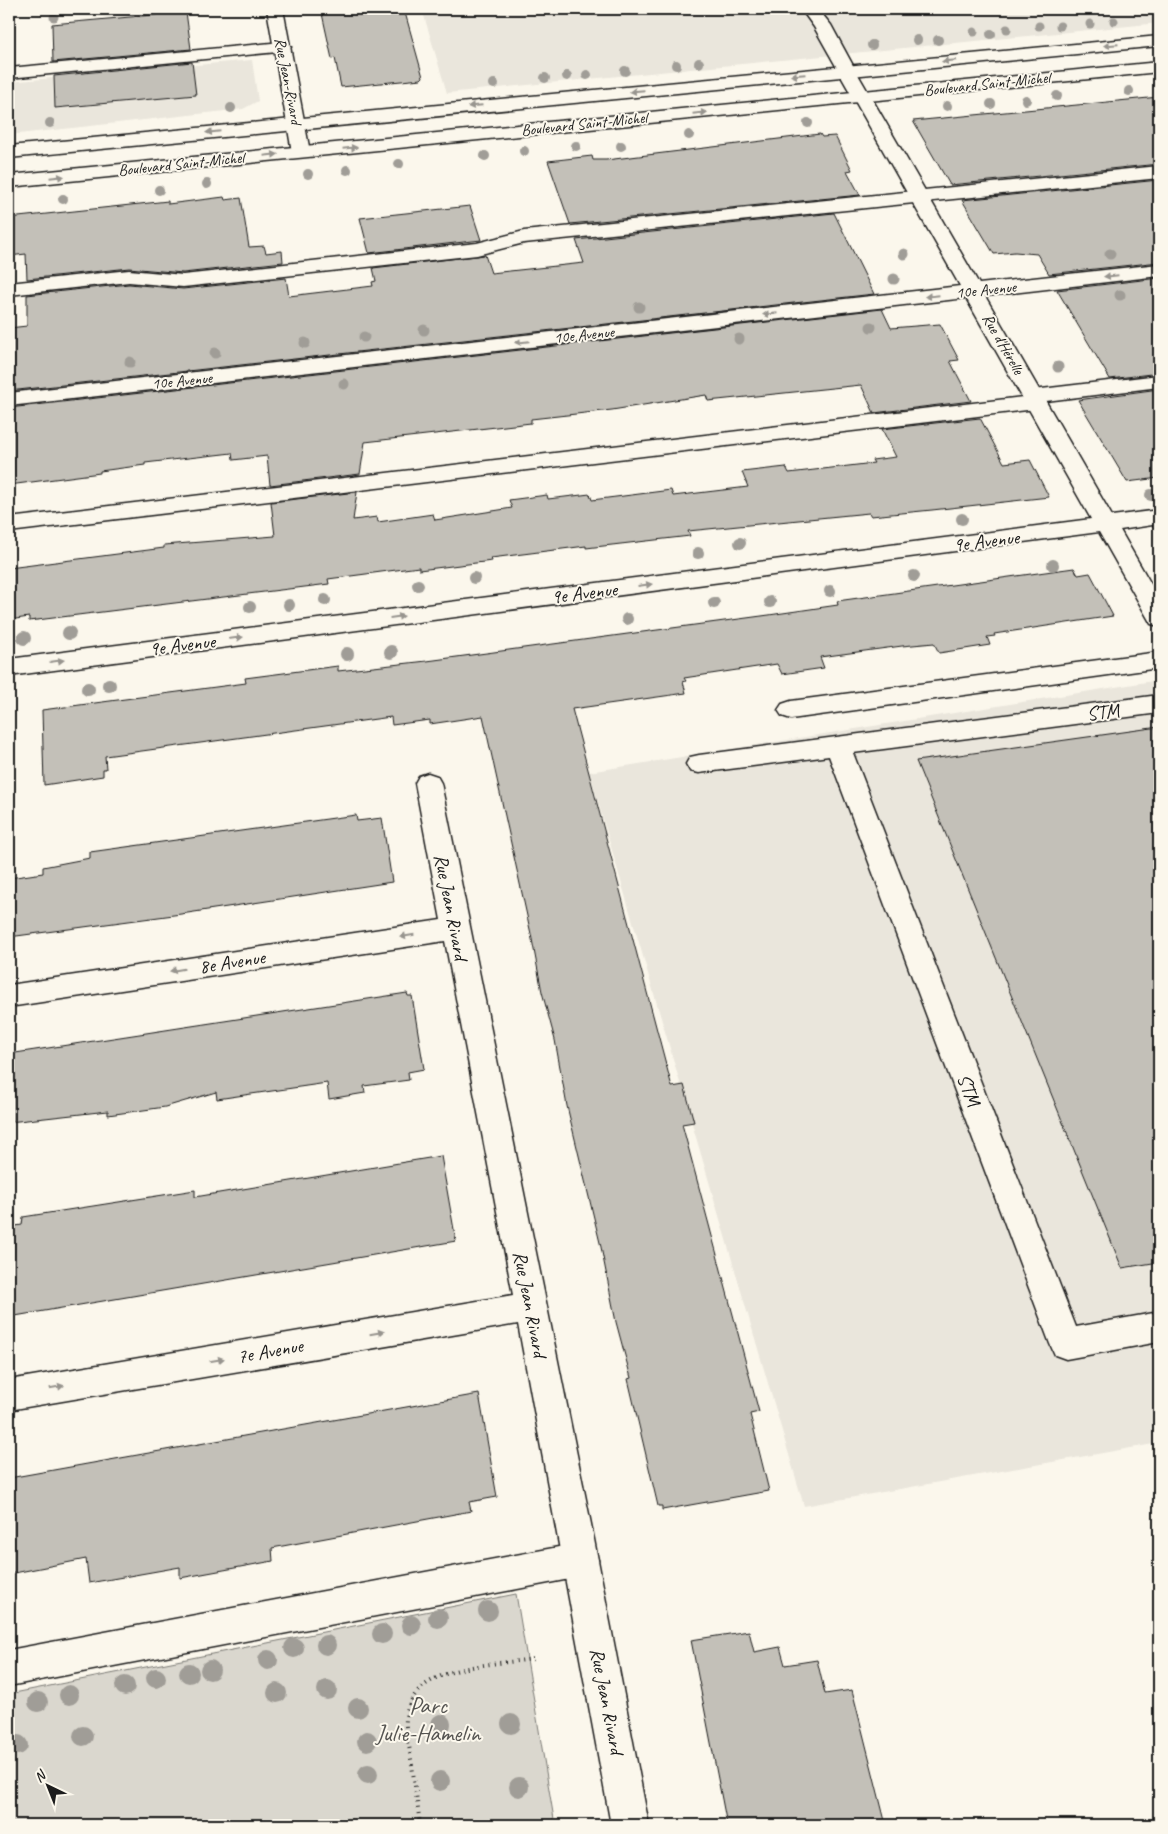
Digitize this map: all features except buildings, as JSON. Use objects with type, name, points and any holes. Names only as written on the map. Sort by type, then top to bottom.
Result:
[{"type":"street","name":"Rue Jean-Rivard","points":[[275,9],[301,152]]},
{"type":"street","name":"Rue d'Hérelle","points":[[809,9],[822,25],[861,97],[1159,618]]},
{"type":"street","name":"Boulevard Saint-Michel","points":[[9,152],[1159,41]]},
{"type":"street","points":[[9,73],[282,47]]},
{"type":"street","name":"Boulevard Saint-Michel","points":[[9,181],[1159,67]]},
{"type":"street","points":[[9,289],[129,276],[183,281],[477,249],[524,237],[1159,172]]},
{"type":"street","name":"10e Avenue","points":[[9,400],[1159,270]]},
{"type":"street","points":[[9,525],[1034,399],[1159,381]]},
{"type":"street","name":"9e Avenue","points":[[9,668],[1159,517]]},
{"type":"street","points":[[791,710],[1159,660]]},
{"type":"street","name":"STM","points":[[699,764],[1159,704]]},
{"type":"street","name":"STM","points":[[838,746],[1066,1344],[1159,1327]]},
{"type":"street","name":"Rue Jean Rivard","points":[[428,783],[630,1825]]},
{"type":"street","name":"8e Avenue","points":[[9,996],[455,928]]},
{"type":"street","name":"7e Avenue","points":[[9,1395],[531,1307]]},
{"type":"street","points":[[9,1668],[580,1560]]},
{"type":"path","points":[[420,1825],[406,1720],[408,1705],[418,1690],[431,1680],[448,1674],[534,1659]]},
{"type":"shaded area","points":[[422,9],[1159,9],[1159,23],[447,93]]},
{"type":"shaded area","points":[[252,60],[258,101],[243,109],[9,135],[9,82]]},
{"type":"shaded area","points":[[1159,680],[1159,1443],[804,1506],[589,772]]},
{"type":"green space","name":"Parc Julie-Hamelin","points":[[516,1594],[555,1825],[9,1825],[9,1694]]}]
